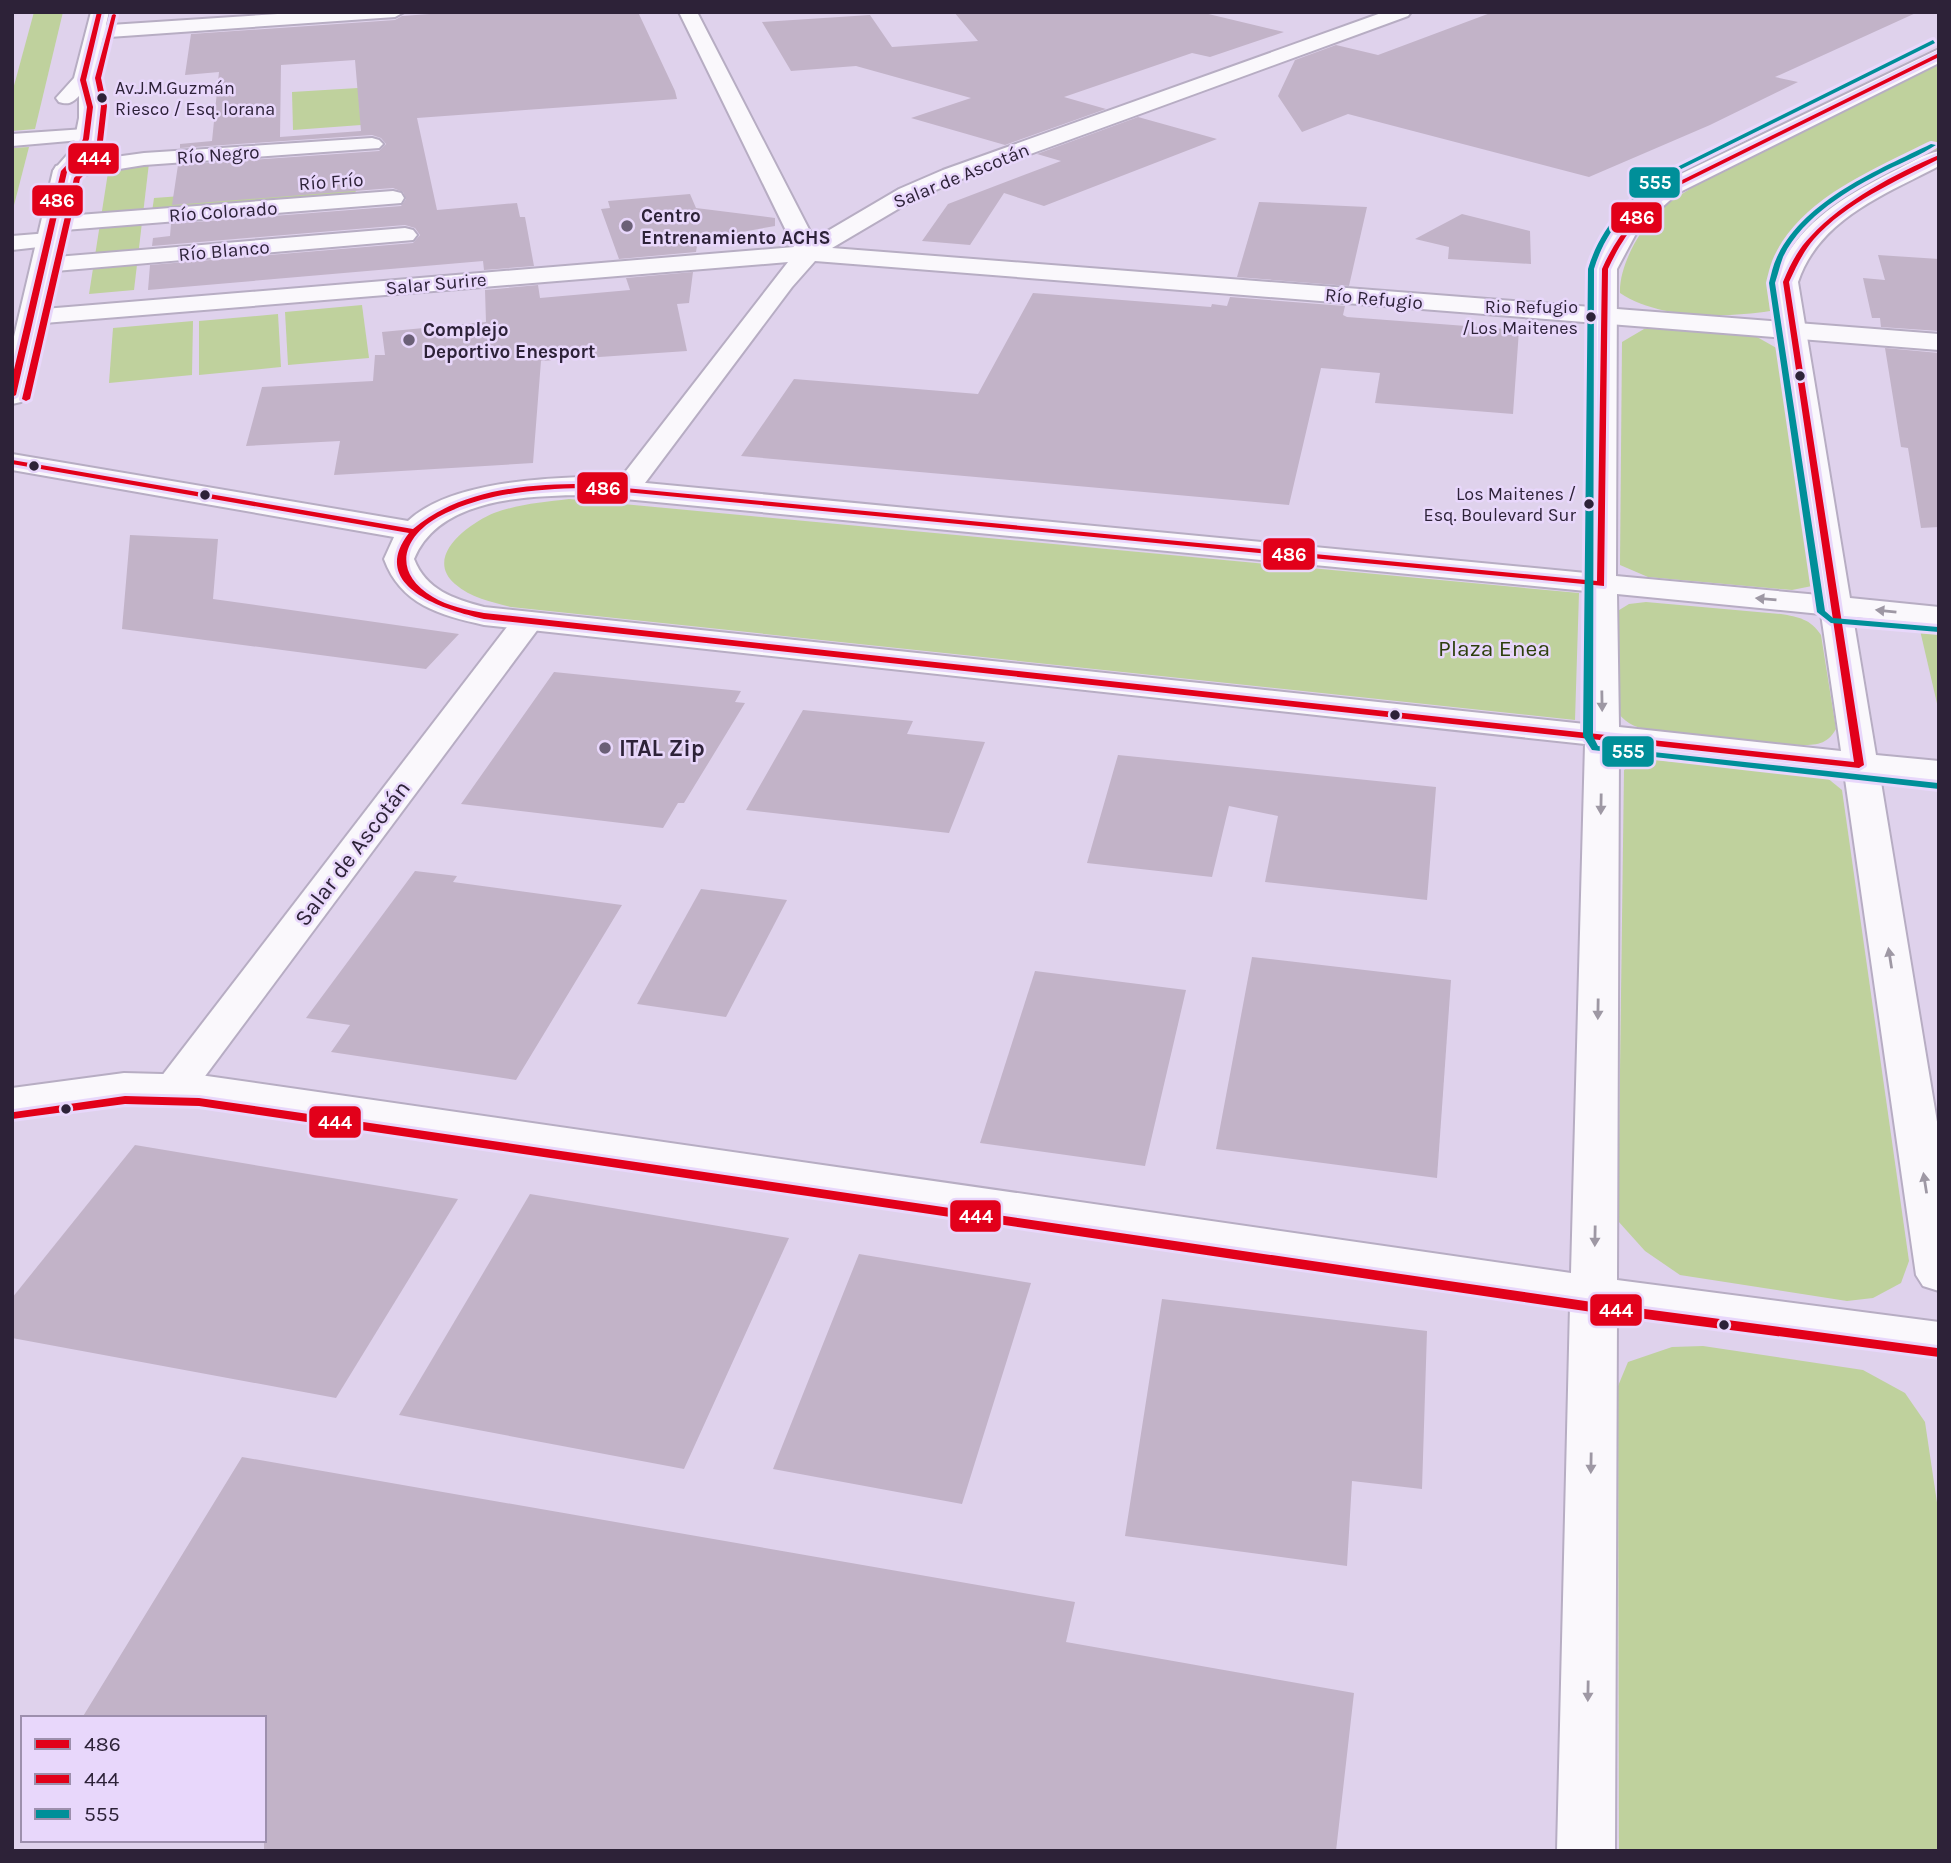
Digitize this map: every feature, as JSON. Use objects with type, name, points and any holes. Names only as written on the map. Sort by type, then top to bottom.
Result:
[{"type":"street","points":[[64,171],[53,158],[57,137],[67,96],[83,80],[98,17],[232,18],[395,12]]},
{"type":"street","name":"Salar de Ascotán","points":[[626,489],[783,282],[809,253],[843,230],[907,194],[951,175],[1402,12]]},
{"type":"street","points":[[713,13],[688,13],[809,253]]},
{"type":"street","points":[[1586,1851],[1602,736],[1605,270],[1615,245],[1629,224],[1652,201],[1689,178],[1939,55]]},
{"type":"street","points":[[12,396],[64,171],[79,156],[85,135],[91,97],[83,80]]},
{"type":"street","points":[[12,140],[85,135]]},
{"type":"street","name":"Río Negro","points":[[64,171],[144,159],[372,144]]},
{"type":"street","points":[[1939,157],[1836,215],[1807,239],[1788,270],[1786,282],[1939,1275]]},
{"type":"street","name":"Río Colorado","points":[[53,222],[393,198]]},
{"type":"street","points":[[12,243],[95,199]]},
{"type":"street","points":[[793,225],[818,230],[843,230]]},
{"type":"street","name":"Río Blanco","points":[[44,265],[405,235]]},
{"type":"street","name":"Río Refugio","points":[[809,253],[1939,342]]},
{"type":"street","name":"Salar Surire","points":[[32,317],[809,253]]},
{"type":"street","points":[[12,462],[413,531]]},
{"type":"street","points":[[1939,616],[626,489],[550,486],[518,489],[467,502],[431,519],[404,541],[399,559],[414,588],[436,603],[456,610],[528,621],[1939,772]]},
{"type":"street","name":"Salar de Ascotán","points":[[176,1086],[528,621]]},
{"type":"street","points":[[12,1102],[124,1086],[176,1086],[1594,1293],[1939,1339]]},
{"type":"green space","points":[[34,12],[63,12],[35,129],[12,131],[12,93]]},
{"type":"green space","points":[[1939,62],[1939,149],[1866,188],[1787,238],[1769,272],[1770,311],[1733,315],[1672,312],[1636,302],[1620,293],[1623,272],[1631,250],[1650,221],[1668,204],[1691,188]]},
{"type":"green space","points":[[358,88],[361,125],[293,130],[292,92]]},
{"type":"green space","points":[[29,147],[12,213],[12,148]]},
{"type":"green space","points":[[149,163],[134,290],[89,294],[109,166]]},
{"type":"green space","points":[[355,183],[356,196],[152,212],[154,198]]},
{"type":"green space","points":[[362,305],[369,358],[288,365],[285,312]]},
{"type":"green space","points":[[278,314],[281,367],[199,375],[199,321]]},
{"type":"green space","points":[[193,321],[192,375],[109,383],[113,328]]},
{"type":"green space","points":[[1665,328],[1757,337],[1782,351],[1812,586],[1792,590],[1648,577],[1620,565],[1622,342],[1644,329]]},
{"type":"green space","name":"Plaza Enea","points":[[569,499],[1579,593],[1575,720],[511,607],[468,593],[455,584],[447,573],[444,562],[447,552],[453,542],[473,524],[513,507]]},
{"type":"green space","points":[[1646,602],[1781,614],[1808,622],[1821,635],[1836,729],[1833,734],[1820,743],[1799,745],[1649,730],[1625,721],[1615,709],[1616,612],[1629,604]]},
{"type":"green space","points":[[1919,626],[1939,628],[1939,712]]},
{"type":"green space","points":[[1646,759],[1826,777],[1842,790],[1909,1261],[1901,1283],[1873,1298],[1847,1301],[1680,1275],[1645,1251],[1618,1221],[1624,770]]},
{"type":"green space","points":[[1703,1346],[1863,1370],[1905,1393],[1925,1422],[1939,1516],[1939,1851],[1619,1851],[1618,1386],[1628,1362],[1672,1347]]},
{"type":"building","points":[[457,12],[638,12],[677,99],[417,118],[437,210],[517,203],[520,217],[525,217],[534,266],[484,270],[483,261],[148,290],[150,265],[413,243],[420,235],[415,228],[405,225],[152,246],[153,238],[170,236],[171,224],[401,206],[406,199],[403,192],[393,188],[172,205],[178,165],[379,151],[386,144],[381,138],[372,135],[180,148],[180,144],[212,141],[219,72],[185,75],[191,34],[395,20],[402,16]],"holes":[[[355,60],[361,131],[280,137],[281,65]]]},
{"type":"building","points":[[954,12],[1200,12],[1284,32],[1210,57],[1192,53],[1064,97],[1106,109],[1005,145],[911,118],[971,98],[856,66],[791,71],[762,22],[870,15],[892,47],[978,41]]},
{"type":"building","points":[[1493,12],[1918,12],[1775,77],[1798,82],[1710,125],[1589,177],[1348,114],[1302,132],[1278,96],[1295,60],[1336,45],[1378,55]]},
{"type":"building","points":[[1138,117],[1217,139],[1044,206],[1004,193],[970,245],[922,241],[948,204],[1061,161],[1037,154]]},
{"type":"building","points":[[690,194],[696,208],[775,218],[775,226],[698,240],[696,252],[619,259],[601,209],[610,208],[608,201]]},
{"type":"building","points":[[1259,202],[1367,207],[1349,286],[1237,277]]},
{"type":"building","points":[[1462,214],[1530,231],[1531,264],[1448,259],[1449,247],[1415,239]]},
{"type":"building","points":[[1878,255],[1939,259],[1939,331],[1881,327],[1880,318],[1872,318],[1863,278],[1885,280]]},
{"type":"building","points":[[693,272],[689,303],[677,304],[687,351],[541,361],[533,463],[334,475],[340,441],[246,446],[262,387],[373,381],[375,355],[385,355],[382,332],[486,322],[485,290],[538,285],[540,298],[630,290],[626,278]]},
{"type":"building","points":[[1033,293],[1211,307],[1212,304],[1227,306],[1230,297],[1345,306],[1343,315],[1347,317],[1519,330],[1513,414],[1375,403],[1380,373],[1321,368],[1289,505],[741,456],[794,379],[978,394]]},
{"type":"building","points":[[1885,348],[1939,353],[1939,527],[1921,528],[1908,448],[1901,447]]},
{"type":"building","points":[[130,535],[218,539],[213,599],[459,634],[426,669],[122,629]]},
{"type":"building","name":"ITAL Zip","points":[[554,672],[741,691],[735,702],[745,703],[684,803],[678,803],[663,828],[461,804]]},
{"type":"building","points":[[803,710],[913,721],[907,734],[985,742],[949,833],[746,810]]},
{"type":"building","points":[[1118,755],[1436,787],[1427,900],[1265,882],[1278,816],[1229,806],[1212,877],[1087,863]]},
{"type":"building","points":[[415,871],[457,876],[453,882],[622,905],[516,1080],[331,1052],[350,1025],[306,1018]]},
{"type":"building","points":[[701,889],[787,900],[726,1017],[637,1004]]},
{"type":"building","points":[[1252,957],[1451,980],[1437,1178],[1216,1149]]},
{"type":"building","points":[[1035,971],[1186,990],[1145,1166],[980,1143]]},
{"type":"building","points":[[135,1145],[458,1199],[336,1398],[12,1338],[12,1298]]},
{"type":"building","points":[[530,1194],[789,1238],[684,1469],[399,1415]]},
{"type":"building","points":[[859,1254],[1031,1283],[962,1504],[773,1469]]},
{"type":"building","points":[[1162,1299],[1427,1331],[1422,1489],[1352,1481],[1347,1566],[1125,1536]]},
{"type":"building","points":[[242,1457],[1075,1602],[1066,1642],[1354,1693],[1336,1851],[264,1851],[266,1716],[83,1716]]},
{"type":"transit line","name":"486","points":[[12,395],[64,171],[78,157],[86,139],[90,107],[83,80],[100,12]]},
{"type":"transit line","name":"444","points":[[26,399],[77,178],[92,163],[100,141],[104,106],[98,78],[114,15]]},
{"type":"transit line","name":"555","points":[[1933,42],[1663,176],[1618,216],[1595,254],[1591,269],[1588,736],[1595,748],[1938,786]]},
{"type":"transit line","name":"486","points":[[1939,55],[1670,188],[1648,206],[1624,233],[1605,269],[1601,584],[583,486],[510,491],[440,513],[426,521],[407,541],[401,564],[405,576],[428,598],[448,607],[484,616],[1859,765],[1786,282],[1811,239],[1829,221],[1871,193],[1939,157]]},
{"type":"transit line","name":"555","points":[[1933,145],[1860,182],[1813,215],[1794,235],[1780,258],[1772,283],[1821,612],[1831,620],[1938,630]]},
{"type":"transit line","name":"486","points":[[12,462],[413,531]]},
{"type":"transit line","name":"444","points":[[14,1116],[125,1100],[199,1102],[1592,1307],[1937,1353]]},
{"type":"place","name":"Av.J.M.Guzmán Riesco / Esq. Iorana","points":[[102,98]]},
{"type":"place","name":"Centro Entrenamiento ACHS","points":[[627,226]]},
{"type":"place","name":"Rio Refugio /Los Maitenes","points":[[1591,317]]},
{"type":"place","name":"Complejo Deportivo Enesport","points":[[409,340]]},
{"type":"place","name":"Los Maitenes / Esq. Boulevard Sur","points":[[1589,504]]},
{"type":"place","name":"ITAL Zip","points":[[605,748]]}]
